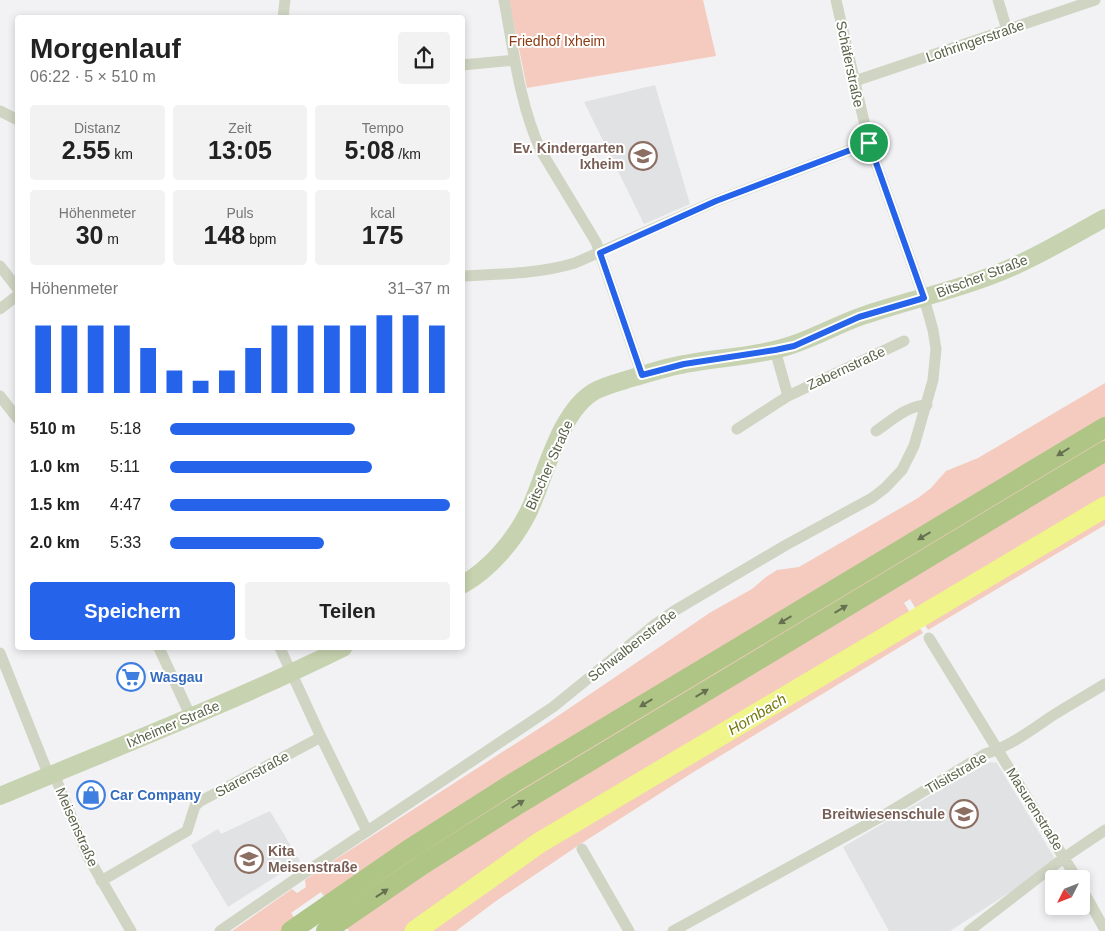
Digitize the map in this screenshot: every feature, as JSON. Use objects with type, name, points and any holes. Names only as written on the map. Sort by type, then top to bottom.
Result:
[{"type":"highway","points":[[296,928],[329,903],[408,850],[513,783],[1105,427]]},
{"type":"highway","points":[[333,926],[422,865],[526,800],[1105,451]]},
{"type":"main road","name":"Bitscher Straße","points":[[465,583],[479,573],[500,553],[520,527],[574,409],[593,392],[606,386],[684,364],[775,350],[808,340],[859,317],[977,281],[1022,262],[1105,218]]},
{"type":"main road","name":"Ixheimer Straße","points":[[0,796],[292,673],[339,650]]},
{"type":"street","points":[[283,15],[285,0]]},
{"type":"street","points":[[504,0],[515,60],[535,137],[541,151],[596,242],[642,375]]},
{"type":"street","name":"Schäferstraße","points":[[836,0],[869,143],[924,298]]},
{"type":"street","points":[[998,0],[1007,30]]},
{"type":"street","name":"Lothringerstraße","points":[[855,81],[1095,0]]},
{"type":"street","points":[[465,65],[515,60]]},
{"type":"street","points":[[0,111],[15,118]]},
{"type":"street","points":[[465,276],[554,269],[600,253],[716,201],[869,143]]},
{"type":"street","points":[[0,266],[15,285]]},
{"type":"street","points":[[0,309],[15,297]]},
{"type":"street","name":"Schwalbenstraße","points":[[220,931],[552,707],[674,611],[786,545],[872,498],[885,488],[898,475],[909,458],[934,380],[936,349],[924,298]]},
{"type":"street","name":"Zabernstraße","points":[[737,429],[788,396],[904,341]]},
{"type":"street","name":"Zabernstraße","points":[[775,350],[788,396]]},
{"type":"street","points":[[0,396],[15,415]]},
{"type":"street","points":[[876,431],[908,409],[919,405],[927,405]]},
{"type":"street","name":"Masurenstraße","points":[[930,638],[1072,870]]},
{"type":"street","points":[[159,650],[191,716]]},
{"type":"street","points":[[281,650],[367,832]]},
{"type":"street","name":"Meisenstraße","points":[[0,653],[77,832],[101,881],[130,931]]},
{"type":"street","name":"Tilsitstraße","points":[[673,931],[886,814],[985,754],[998,750],[1019,739],[1105,684]]},
{"type":"street","name":"Starenstraße","points":[[192,817],[195,806],[199,802],[321,738]]},
{"type":"street","name":"Meisenstraße","points":[[101,881],[187,831],[192,817]]},
{"type":"street","points":[[969,931],[1065,857],[1105,830]]},
{"type":"street","points":[[582,848],[629,931]]},
{"type":"street","points":[[1090,903],[1105,930]]},
{"type":"shaded area","name":"Ev. Kindergarten Ixheim","points":[[655,85],[690,204],[644,224],[584,102]]},
{"type":"shaded area","name":"Breitwiesenschule","points":[[990,762],[997,763],[1054,857],[1052,865],[950,931],[889,931],[843,847]]},
{"type":"shaded area","name":"Kita Meisenstraße","points":[[270,811],[300,861],[228,907],[191,845],[218,829],[221,834]]},
{"type":"green space","name":"Friedhof Ixheim","points":[[509,0],[703,0],[716,56],[527,88]]},
{"type":"green space","points":[[1105,383],[1105,525],[928,630],[910,599],[904,603],[923,633],[692,773],[582,843],[496,901],[456,931],[349,931],[321,892],[291,913],[304,931],[232,931],[292,889],[297,893],[306,887],[305,880],[316,872],[549,722],[711,612],[752,589],[777,570],[799,567],[918,498],[931,488],[946,471],[978,458]]},
{"type":"waterway","name":"Hornbach","points":[[415,931],[539,843],[1105,507]]},
{"type":"place","name":"Ev. Kindergarten Ixheim","points":[[643,156]]},
{"type":"place","name":"Wasgau","points":[[131,677]]},
{"type":"place","name":"Car Company","points":[[91,795]]},
{"type":"place","name":"Breitwiesenschule","points":[[964,814]]},
{"type":"place","name":"Kita Meisenstraße","points":[[249,859]]},
{"type":"route","points":[[869,143],[924,298],[859,317],[794,346],[684,364],[642,375],[600,253],[716,201],[869,143]]}]
